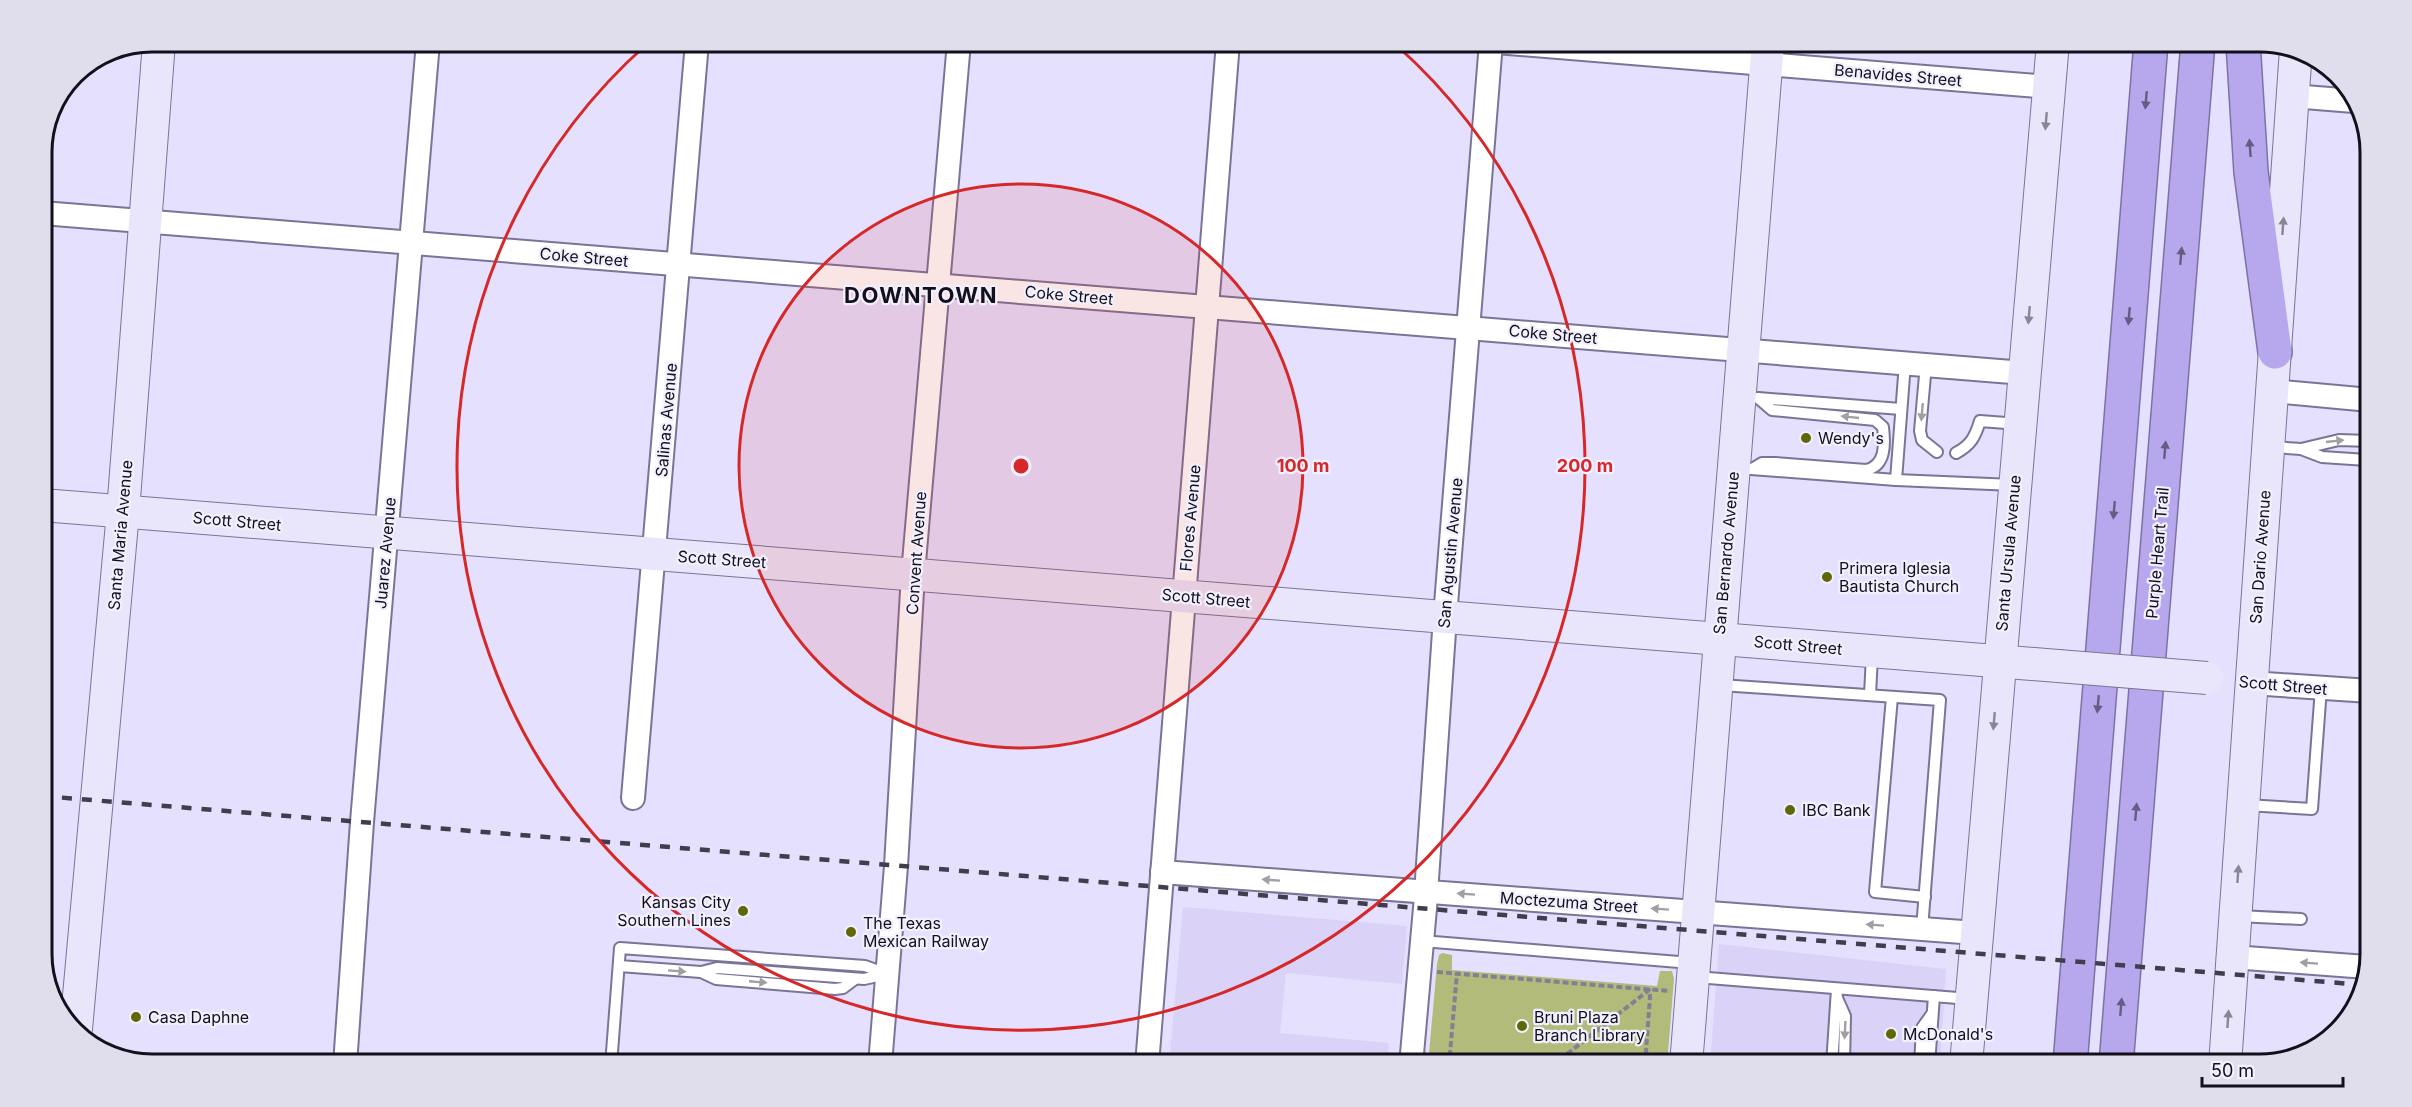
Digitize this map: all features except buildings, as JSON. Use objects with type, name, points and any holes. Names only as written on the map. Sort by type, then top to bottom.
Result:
[{"type":"highway","points":[[2071,1054],[2150,52]]},
{"type":"highway","name":"Purple Heart Trail","points":[[2117,1054],[2197,52]]},
{"type":"highway","points":[[2244,52],[2251,172],[2275,352]]},
{"type":"main road","name":"Santa Maria Avenue","points":[[77,1020],[123,512],[158,52]]},
{"type":"main road","name":"Santa Ursula Avenue","points":[[1967,1054],[1998,663],[2052,52]]},
{"type":"main road","name":"San Bernardo Avenue","points":[[1686,1054],[1687,977],[1698,912],[1719,638],[1742,469],[1748,398],[1743,349],[1767,53]]},
{"type":"main road","name":"San Dario Avenue","points":[[2226,1054],[2295,59]]},
{"type":"main road","name":"Scott Street","points":[[53,506],[1719,638],[2251,683]]},
{"type":"street","name":"Juarez Avenue","points":[[346,1054],[363,811],[427,52]]},
{"type":"street","name":"Salinas Avenue","points":[[633,798],[656,554],[696,52]]},
{"type":"street","name":"Convent Avenue","points":[[881,1054],[896,866],[914,574],[958,52]]},
{"type":"street","name":"Flores Avenue","points":[[1148,1054],[1227,52]]},
{"type":"street","name":"San Agustin Avenue","points":[[1412,1054],[1490,52]]},
{"type":"street","name":"Benavides Street","points":[[1742,52],[1767,53],[2049,87]]},
{"type":"street","points":[[2292,96],[2344,100]]},
{"type":"street","name":"Coke Street","points":[[53,214],[2024,372]]},
{"type":"street","points":[[2273,391],[2359,399]]},
{"type":"street","name":"Scott Street","points":[[2251,683],[2360,691]]},
{"type":"street","name":"Moctezuma Street","points":[[1162,872],[1976,933]]},
{"type":"street","points":[[2232,957],[2359,967]]},
{"type":"lane","points":[[1896,480],[1901,409],[1915,363]]},
{"type":"lane","points":[[1915,363],[1922,440],[1937,452]]},
{"type":"lane","points":[[1748,398],[1901,409]]},
{"type":"lane","points":[[1742,469],[1762,463],[1775,463],[1872,469],[1881,461],[1885,444],[1883,428],[1875,420],[1772,410],[1748,398]]},
{"type":"lane","points":[[1956,453],[1967,447],[1975,438],[1980,421],[2019,424]]},
{"type":"lane","points":[[2269,447],[2301,449],[2339,440],[2359,441]]},
{"type":"lane","points":[[2301,449],[2322,457],[2359,459]]},
{"type":"lane","points":[[1742,469],[1896,480],[2014,484]]},
{"type":"lane","points":[[1870,695],[1872,651]]},
{"type":"lane","points":[[1716,684],[1940,700],[1922,929]]},
{"type":"lane","points":[[2242,804],[2312,809],[2321,688]]},
{"type":"lane","points":[[1892,697],[1875,892],[1925,897]]},
{"type":"lane","points":[[2235,915],[2301,919]]},
{"type":"lane","points":[[1422,941],[1687,977],[1837,993],[1970,999]]},
{"type":"lane","points":[[612,1054],[620,948],[865,966],[888,974]]},
{"type":"lane","points":[[619,966],[701,972],[717,968],[864,980],[888,974]]},
{"type":"lane","points":[[1837,993],[1845,1016],[1843,1054]]},
{"type":"lane","points":[[1833,1054],[1837,993]]},
{"type":"lane","points":[[1930,1054],[1934,996]]},
{"type":"lane","points":[[1921,1054],[1922,1029],[1932,1013]]},
{"type":"path","points":[[1436,972],[1687,977]]},
{"type":"path","points":[[1450,1054],[1457,973]]},
{"type":"path","points":[[1567,1054],[1649,990],[1646,1054]]},
{"type":"shaded area","points":[[1183,907],[1407,926],[1402,984],[1286,973],[1280,1033],[1389,1043],[1388,1054],[1170,1054]]},
{"type":"shaded area","points":[[1719,944],[1946,969],[1941,1054],[1711,1054]]},
{"type":"green space","points":[[1442,953],[1452,955],[1452,970],[1657,986],[1660,971],[1672,971],[1674,979],[1668,1054],[1429,1054],[1439,955]]},
{"type":"railway","points":[[53,797],[2355,984]]},
{"type":"place","name":"Wendy's","points":[[1806,438]]},
{"type":"place","name":"Primera Iglesia Bautista Church","points":[[1827,577]]},
{"type":"place","name":"IBC Bank","points":[[1790,810]]},
{"type":"place","name":"Kansas City Southern Lines","points":[[743,911]]},
{"type":"place","name":"The Texas Mexican Railway","points":[[851,932]]},
{"type":"place","name":"Casa Daphne","points":[[136,1017]]},
{"type":"place","name":"Bruni Plaza Branch Library","points":[[1522,1026]]},
{"type":"place","name":"McDonald's","points":[[1891,1034]]},
{"type":"district","name":"DOWNTOWN","points":[[921,295]]}]
